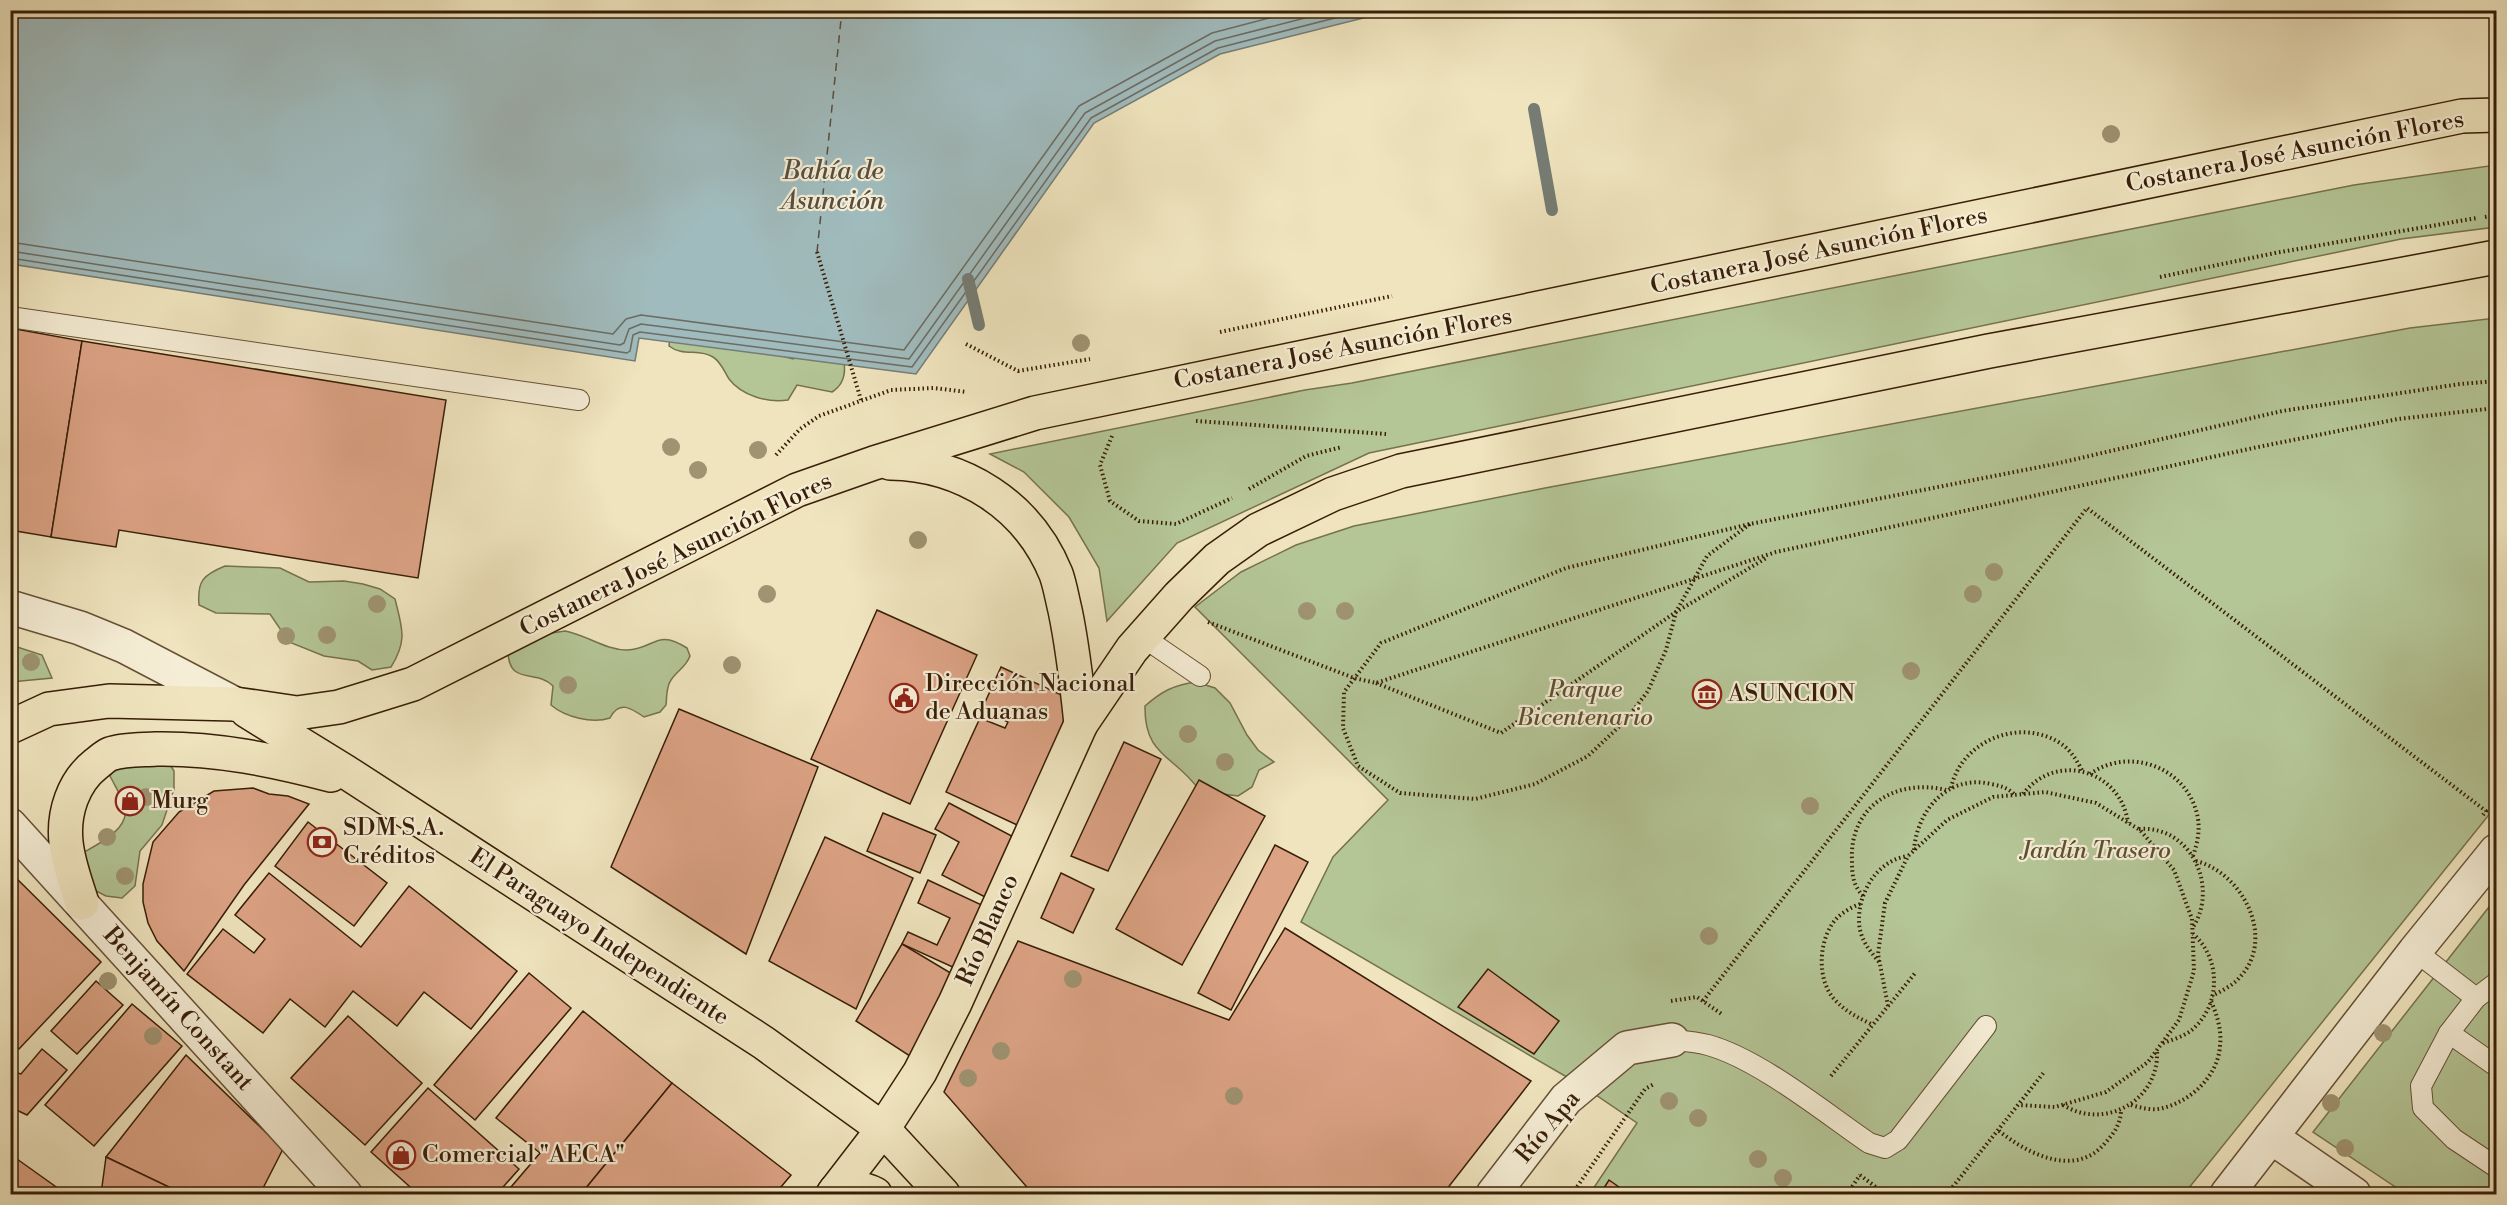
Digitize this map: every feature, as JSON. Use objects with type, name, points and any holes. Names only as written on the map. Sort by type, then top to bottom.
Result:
[{"type":"main road","name":"Costanera José Asunción Flores","points":[[10,727],[49,709],[109,701],[235,704],[297,713],[339,707],[413,684],[797,490],[874,462],[1046,411],[2462,116],[2496,115]]},
{"type":"main road","points":[[1081,724],[1132,649],[1179,596],[1217,559],[1258,530],[1334,494],[1401,471],[1989,351],[2496,257]]},
{"type":"main road","points":[[874,462],[904,463],[953,472],[992,494],[1028,528],[1044,550],[1056,575],[1073,650],[1081,724]]},
{"type":"main road","name":"El Paraguayo Independiente","points":[[235,704],[362,782],[764,1043],[883,1129],[944,1194]]},
{"type":"main road","name":"Río Blanco","points":[[834,1192],[883,1129],[920,1072],[956,1003],[1081,724]]},
{"type":"main road","points":[[82,903],[69,861],[66,842],[67,814],[75,789],[83,776],[110,754],[179,748],[220,752],[283,762],[362,782]]},
{"type":"main road","points":[[834,1192],[854,1188],[867,1190],[874,1194]]},
{"type":"street","points":[[10,607],[80,628],[124,646],[235,704]]},
{"type":"street","name":"Benjamín Constant","points":[[10,825],[345,1194]]},
{"type":"street","points":[[2227,1194],[2496,850]]},
{"type":"street","name":"Río Apa","points":[[1494,1194],[1566,1099],[1627,1048],[1672,1040]]},
{"type":"street","points":[[2271,1137],[2355,1194]]},
{"type":"lane","points":[[10,317],[579,400]]},
{"type":"lane","points":[[1143,637],[1200,676]]},
{"type":"lane","points":[[2415,951],[2476,998]]},
{"type":"lane","points":[[2496,983],[2476,998],[2449,1033],[2421,1086],[2423,1108],[2454,1138],[2496,1167]]},
{"type":"lane","points":[[1672,1040],[1708,1045],[1732,1054],[1763,1071],[1869,1143],[1885,1148],[1898,1140],[1986,1026]]},
{"type":"lane","points":[[2449,1033],[2496,1066]]},
{"type":"path","points":[[817,252],[861,400]]},
{"type":"path","points":[[1750,524],[1707,556],[1676,612],[1666,650],[1648,691],[1625,721],[1588,756],[1535,784],[1475,799],[1400,793],[1358,766],[1343,728],[1344,692],[1381,643],[1566,568],[1750,524],[2055,464],[2282,411],[2460,384],[2496,381]]},
{"type":"path","points":[[1376,683],[1776,552],[2282,442],[2398,419],[2496,408]]},
{"type":"path","points":[[1195,421],[1396,434],[1375,439]]},
{"type":"path","points":[[1113,433],[1100,465],[1110,501],[1139,521],[1176,524],[1230,499],[1306,456],[1344,447]]},
{"type":"path","points":[[1703,1001],[2087,508],[2486,811]]},
{"type":"path","points":[[1199,619],[1354,678],[1376,683],[1501,733],[1676,612],[1776,552]]},
{"type":"path","points":[[1914,851],[1915,835],[1924,813],[1948,789],[1962,760],[1977,746],[2011,734],[2025,732],[2044,735],[2062,744],[2074,756],[2083,772]]},
{"type":"path","points":[[2090,774],[2103,764],[2117,761],[2135,761],[2154,765],[2168,772],[2183,787],[2193,802],[2199,820],[2198,841],[2193,856]]},
{"type":"path","points":[[2022,795],[2030,785],[2056,771],[2083,772],[2112,788],[2121,798],[2127,810],[2128,824]]},
{"type":"path","points":[[1863,896],[1856,888],[1852,876],[1851,852],[1855,830],[1864,814],[1878,799],[1894,792],[1934,787],[1948,789],[1980,781],[2010,789],[2016,796]]},
{"type":"path","points":[[1888,1006],[1878,954],[1885,903],[1908,856],[1947,820],[1993,797],[2045,792],[2096,803],[2137,829],[2174,870],[2192,919],[2194,971],[2179,1020],[2148,1062],[2106,1092],[2055,1107],[2019,1106]]},
{"type":"path","points":[[2137,829],[2156,829],[2174,836],[2196,861],[2202,877],[2203,896],[2200,916],[2192,931]]},
{"type":"path","points":[[1879,963],[1863,941],[1860,929],[1860,904],[1866,889],[1882,868],[1899,857],[1908,856]]},
{"type":"path","points":[[2196,861],[2210,865],[2228,877],[2243,896],[2253,915],[2255,938],[2250,959],[2240,978],[2212,998]]},
{"type":"path","points":[[1860,904],[1836,919],[1827,934],[1821,955],[1823,976],[1833,999],[1852,1015],[1874,1025]]},
{"type":"path","points":[[2162,1044],[2180,1038],[2194,1028],[2206,1014],[2212,998],[2214,969],[2203,942],[2192,931]]},
{"type":"path","points":[[2131,1105],[2146,1109],[2163,1109],[2190,1097],[2211,1076],[2220,1048],[2219,1027],[2212,998]]},
{"type":"path","points":[[2062,1105],[2072,1111],[2091,1115],[2112,1114],[2131,1105],[2144,1093],[2153,1077],[2158,1062],[2157,1050]]},
{"type":"path","points":[[1947,1194],[2045,1071]]},
{"type":"path","points":[[1572,1194],[1645,1089],[1660,1081]]},
{"type":"path","points":[[1999,1131],[2036,1155],[2067,1161],[2088,1156],[2104,1145],[2121,1120],[2121,1109]]},
{"type":"path","points":[[1860,1175],[1885,1194]]},
{"type":"green space","points":[[2496,165],[2496,227],[2401,239],[1369,453],[1177,543],[1107,621],[1099,568],[1069,517],[1024,472],[990,454],[1305,390],[1352,383],[2354,185]]},
{"type":"green space","points":[[2496,318],[2496,806],[2184,1194],[1614,1194],[1608,1191],[1591,1192],[1637,1123],[1584,1087],[1301,922],[1333,857],[1388,800],[1195,607],[1241,572],[1296,545],[1354,526],[1545,488],[2410,328]]},
{"type":"green space","points":[[670,338],[775,354],[793,359],[801,355],[844,362],[845,371],[841,383],[832,392],[797,385],[788,400],[764,399],[748,394],[734,385],[713,357],[708,354],[674,349],[669,346]]},
{"type":"green space","points":[[225,566],[280,568],[309,582],[344,581],[380,589],[395,599],[401,626],[402,641],[391,667],[372,670],[358,661],[324,656],[289,642],[270,614],[216,613],[199,605],[199,590],[203,580]]},
{"type":"green space","points":[[565,631],[604,645],[627,650],[656,641],[668,640],[687,648],[690,656],[669,683],[666,705],[660,712],[644,717],[621,707],[610,718],[587,720],[564,713],[551,705],[553,686],[539,678],[518,673],[510,663],[508,652],[519,638]]},
{"type":"green space","points":[[11,645],[42,655],[52,678],[11,682]]},
{"type":"green space","points":[[1196,682],[1215,688],[1230,703],[1258,750],[1274,762],[1259,770],[1252,787],[1238,796],[1200,791],[1155,746],[1150,736],[1146,723],[1145,706],[1169,690]]},
{"type":"green space","points":[[164,755],[174,771],[174,789],[162,825],[140,851],[135,886],[122,898],[106,896],[90,888],[77,856],[109,837],[122,823],[125,807],[110,776],[118,761]]},
{"type":"green space","points":[[2496,898],[2496,1194],[2406,1194],[2313,1132]]},
{"type":"water","name":"Bahía de Asunción","points":[[10,11],[1391,11],[1220,54],[1094,123],[916,374],[639,338],[635,361],[11,264]]},
{"type":"building","points":[[10,328],[82,341],[51,537],[10,530]]},
{"type":"building","points":[[82,341],[446,400],[418,578],[119,530],[116,547],[51,537]]},
{"type":"building","points":[[877,610],[977,655],[910,804],[811,759]]},
{"type":"building","points":[[1001,667],[1083,705],[1026,829],[946,792],[980,718],[1005,728],[1008,722],[982,709]]},
{"type":"building","points":[[679,709],[818,767],[746,954],[611,867]]},
{"type":"building","points":[[1124,742],[1161,759],[1108,871],[1071,856]]},
{"type":"building","points":[[1199,780],[1265,816],[1182,965],[1116,929]]},
{"type":"building","points":[[253,788],[269,794],[288,796],[309,804],[244,885],[184,971],[157,941],[148,923],[143,902],[143,884],[153,842],[179,812],[214,791]]},
{"type":"building","points":[[949,803],[1019,840],[987,898],[942,875],[959,842],[935,829]]},
{"type":"building","points":[[883,813],[936,835],[920,873],[867,851]]},
{"type":"building","points":[[308,822],[387,883],[354,926],[275,866]]},
{"type":"building","points":[[825,837],[913,878],[856,1009],[769,961]]},
{"type":"building","points":[[1275,845],[1308,862],[1231,1010],[1198,993]]},
{"type":"building","points":[[10,872],[101,962],[19,1049],[10,1041]]},
{"type":"building","points":[[269,873],[361,947],[409,886],[517,971],[471,1029],[424,992],[397,1026],[353,991],[325,1027],[290,999],[263,1033],[187,974],[223,929],[254,953],[265,939],[235,915]]},
{"type":"building","points":[[1061,873],[1094,889],[1073,933],[1041,918]]},
{"type":"building","points":[[928,880],[986,907],[957,969],[902,944],[908,932],[937,945],[950,918],[918,903]]},
{"type":"building","points":[[1285,928],[1531,1081],[1443,1194],[1033,1194],[944,1092],[1018,941],[1229,1020]]},
{"type":"building","points":[[902,944],[964,981],[919,1062],[856,1021]]},
{"type":"building","points":[[1488,969],[1559,1021],[1534,1054],[1458,1007]]},
{"type":"building","points":[[529,973],[571,1008],[475,1120],[434,1085]]},
{"type":"building","points":[[96,981],[123,1005],[77,1054],[51,1031]]},
{"type":"building","points":[[132,1004],[182,1046],[94,1146],[45,1105]]},
{"type":"building","points":[[583,1011],[672,1083],[581,1194],[505,1194],[540,1153],[496,1118]]},
{"type":"building","points":[[348,1016],[422,1083],[365,1145],[291,1078]]},
{"type":"building","points":[[42,1049],[67,1070],[27,1115],[10,1107],[10,1071],[21,1074]]},
{"type":"building","points":[[186,1055],[283,1149],[260,1194],[183,1194],[106,1157]]},
{"type":"building","points":[[672,1083],[791,1175],[775,1194],[581,1194]]},
{"type":"building","points":[[428,1088],[519,1169],[497,1194],[418,1194],[371,1152]]},
{"type":"building","points":[[10,1154],[66,1194],[10,1194]]},
{"type":"building","points":[[106,1157],[171,1188],[170,1194],[101,1194]]},
{"type":"building","points":[[1609,1180],[1629,1194],[1600,1194]]},
{"type":"waterway","points":[[1534,109],[1552,210]]},
{"type":"waterway","points":[[968,279],[979,325]]},
{"type":"ferry route","points":[[817,252],[842,10]]},
{"type":"place","name":"ASUNCION","points":[[1707,694]]},
{"type":"place","name":"Dirección Nacional de Aduanas","points":[[904,698]]},
{"type":"place","name":"Murg","points":[[130,801]]},
{"type":"place","name":"SDM S.A. Créditos","points":[[322,842]]},
{"type":"place","name":"Comercial \"AECA\"","points":[[401,1155]]},
{"type":"park label","name":"Parque Bicentenario","points":[[1585,704]]},
{"type":"park label","name":"Jardín Trasero","points":[[2096,851]]}]
